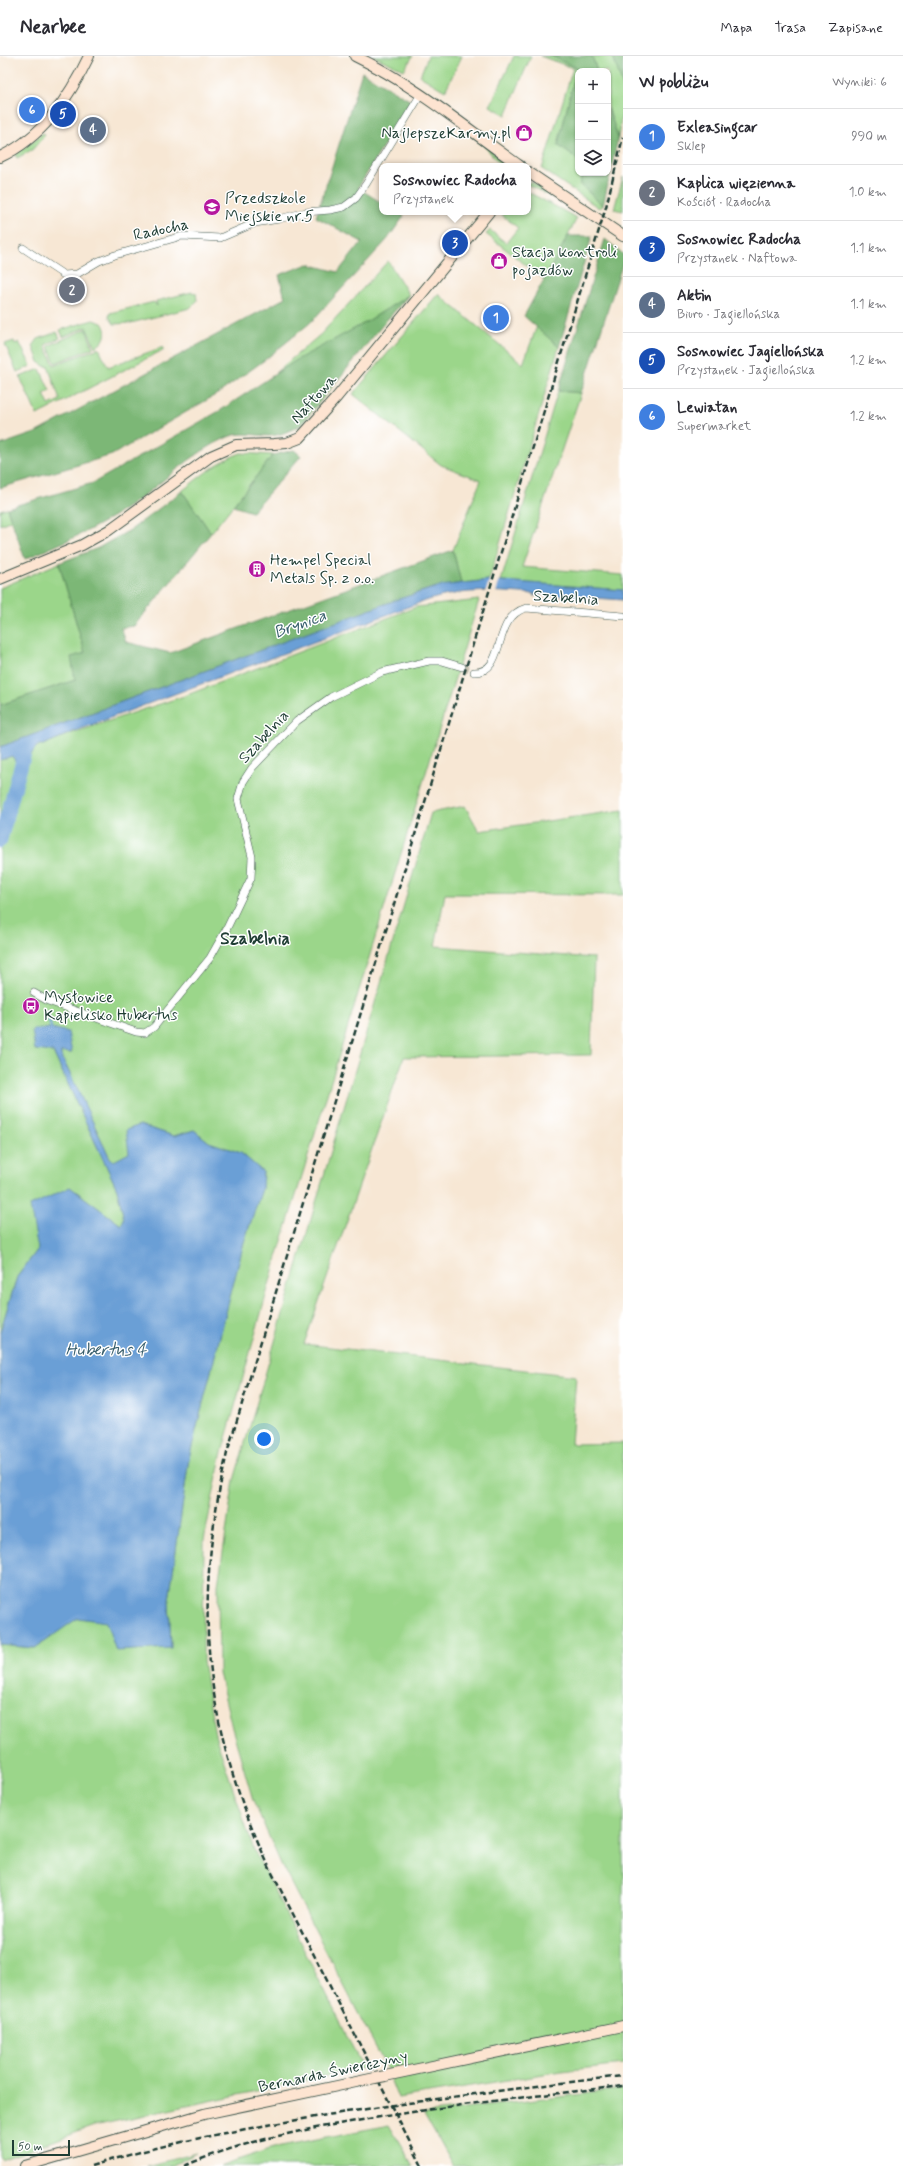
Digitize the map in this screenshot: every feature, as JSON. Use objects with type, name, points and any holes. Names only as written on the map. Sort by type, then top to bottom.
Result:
[{"type":"street","points":[[0,157],[20,147],[39,132],[73,86],[89,56]]},
{"type":"street","points":[[355,56],[381,69],[421,94],[516,163]]},
{"type":"street","name":"Radocha","points":[[23,248],[64,275],[77,274],[99,261],[115,255],[182,236],[220,238],[255,223],[306,212],[344,207],[356,198],[366,184],[421,94]]},
{"type":"street","points":[[531,174],[623,236]]},
{"type":"street","name":"Naftowa","points":[[0,579],[82,545],[109,530],[211,456],[226,448],[244,444],[280,444],[300,438],[336,398],[487,215]]},
{"type":"street","name":"Szabelnia","points":[[474,672],[482,672],[488,669],[492,663],[505,627],[511,616],[518,611],[526,608],[623,616]]},
{"type":"street","name":"Szabelnia","points":[[34,993],[48,1001],[136,1032],[146,1034],[154,1027],[210,958],[227,928],[250,878],[252,858],[238,799],[243,782],[252,768],[296,721],[331,697],[382,672],[429,662],[442,661],[462,667]]},
{"type":"street","name":"Bernarda Świerczyny","points":[[25,2166],[204,2114],[623,2026]]},
{"type":"green space","points":[[373,56],[413,56],[404,70]]},
{"type":"green space","points":[[428,56],[462,56],[445,91],[420,76]]},
{"type":"green space","points":[[514,56],[531,56],[506,115],[490,106]]},
{"type":"green space","points":[[540,56],[551,56],[577,68],[575,68],[575,76],[558,145],[575,158],[575,176],[580,176],[581,185],[603,206],[599,208],[542,169],[573,68]]},
{"type":"green space","points":[[551,56],[592,56],[596,68],[577,68]]},
{"type":"green space","points":[[592,56],[613,56],[623,86],[623,107],[618,138],[611,116],[611,68],[596,68]]},
{"type":"green space","points":[[613,56],[623,56],[623,87]]},
{"type":"green space","points":[[362,72],[411,101],[358,188],[379,201],[379,215],[404,216],[387,240],[310,323],[266,359],[219,393],[112,455],[0,488],[0,445],[35,433],[285,298],[279,275],[308,264],[338,272],[362,242],[316,217]]},
{"type":"green space","points":[[575,76],[575,158],[558,145]]},
{"type":"green space","points":[[611,116],[618,138],[611,170]]},
{"type":"green space","points":[[43,133],[45,135],[32,150],[17,158],[15,155]]},
{"type":"green space","points":[[478,139],[504,162],[499,163]]},
{"type":"green space","points":[[580,176],[610,176],[603,206],[581,185]]},
{"type":"green space","points":[[623,177],[623,211],[614,209]]},
{"type":"green space","points":[[531,182],[548,192],[550,196],[531,186]]},
{"type":"green space","points":[[531,194],[577,218],[545,280],[486,234],[490,230],[506,243],[518,228],[502,215],[531,215]]},
{"type":"green space","points":[[568,236],[592,236],[559,347],[524,316]]},
{"type":"green space","points":[[605,239],[623,254],[623,262],[581,393],[558,391]]},
{"type":"green space","points":[[388,261],[409,295],[363,324],[275,373],[321,334]]},
{"type":"green space","points":[[192,292],[196,293],[197,301],[190,308],[131,323],[114,324],[109,317],[110,313],[154,302],[157,306],[156,301]]},
{"type":"green space","points":[[438,294],[523,364],[537,326],[559,347],[489,580],[461,583],[453,550],[481,480],[441,465],[353,394]]},
{"type":"green space","points":[[409,295],[301,425],[278,435],[265,436],[238,434],[228,437],[189,460],[116,515],[78,536],[25,559],[7,508],[93,483],[221,410],[298,359],[363,324]]},
{"type":"green space","points":[[93,320],[102,323],[105,330],[105,337],[101,343],[95,347],[86,327],[63,337],[60,330]]},
{"type":"green space","points":[[86,329],[93,348],[55,363],[48,346]]},
{"type":"green space","points":[[57,332],[60,338],[45,345],[54,365],[99,348],[108,367],[163,347],[163,350],[37,415],[20,377],[40,369],[50,391],[44,394],[49,405],[60,400],[48,366],[44,366],[39,362],[33,346],[38,339]]},
{"type":"green space","points":[[14,341],[15,344],[19,342],[31,366],[17,372],[5,344]]},
{"type":"green space","points":[[558,391],[581,393],[522,567],[623,575],[623,590],[501,581]]},
{"type":"green space","points":[[294,450],[301,456],[252,512],[233,506],[273,455]]},
{"type":"green space","points":[[241,453],[273,455],[211,533],[182,491],[203,474],[225,460]]},
{"type":"green space","points":[[182,491],[211,533],[134,626],[121,628],[126,642],[170,653],[453,550],[461,583],[429,589],[396,600],[0,747],[0,705],[75,680],[71,657],[85,653],[59,563],[98,548],[132,529]]},
{"type":"green space","points":[[7,508],[11,520],[0,525],[0,510]]},
{"type":"green space","points":[[59,563],[85,653],[75,680],[0,705],[0,588]]},
{"type":"green space","points":[[479,600],[274,1267],[221,1456],[204,1540],[203,1661],[215,1735],[254,1850],[363,2068],[94,2126],[2,2160],[0,2157],[0,1645],[35,1648],[77,1618],[106,1621],[171,1648],[169,1600],[189,1458],[244,1242],[262,1189],[263,1172],[241,1153],[209,1142],[194,1130],[174,1136],[140,1125],[130,1153],[114,1162],[110,1158],[61,1055],[61,1051],[71,1053],[68,1032],[53,1052],[117,1189],[124,1219],[121,1225],[70,1187],[38,1249],[17,1277],[0,1332],[0,851],[16,790],[29,758],[36,748],[67,735],[187,695],[416,607]]},
{"type":"green space","points":[[12,756],[16,762],[17,769],[0,835],[0,760]]},
{"type":"green space","points":[[465,806],[479,831],[623,810],[623,895],[445,894],[435,946],[594,958],[591,1055],[404,1057],[304,1344],[576,1376],[571,1444],[623,1443],[623,2064],[562,2071],[398,2098],[385,2065],[281,1864],[253,1800],[232,1728],[219,1673],[218,1585],[234,1480],[431,813]]},
{"type":"green space","points":[[623,2089],[623,2166],[453,2166],[424,2114]]},
{"type":"green space","points":[[389,2125],[413,2166],[220,2166],[276,2147]]},
{"type":"green space","points":[[197,2153],[171,2166],[147,2166]]},
{"type":"water","points":[[489,580],[623,590],[623,600],[536,594],[534,597],[535,594],[491,592],[459,593],[441,597],[403,609],[75,731],[43,745],[38,745],[30,757],[24,751],[16,762],[12,756],[0,760],[0,747],[396,600],[440,586]]},
{"type":"water","name":"Hubertus 4","points":[[51,1028],[68,1032],[72,1053],[61,1052],[61,1055],[110,1158],[114,1161],[129,1153],[126,1130],[140,1125],[174,1136],[194,1130],[209,1142],[241,1153],[263,1172],[262,1189],[244,1242],[189,1458],[169,1600],[171,1648],[116,1651],[106,1622],[78,1618],[35,1648],[0,1645],[0,1332],[17,1277],[38,1249],[30,1206],[70,1187],[121,1225],[124,1219],[117,1189],[53,1052],[35,1050],[32,1030]]},
{"type":"pier","points":[[490,578],[500,579],[496,593],[485,594]]},
{"type":"waterway","points":[[0,841],[24,755],[24,746]]},
{"type":"waterway","points":[[47,1012],[51,1028]]},
{"type":"tunnel","points":[[462,667],[474,672]]},
{"type":"railway","points":[[422,2166],[271,1871],[248,1818],[231,1767],[218,1716],[210,1666],[208,1615],[210,1563],[216,1510],[227,1453],[606,207],[623,137]]},
{"type":"railway","points":[[91,2166],[120,2157],[179,2143],[297,2120],[364,2109],[512,2089],[623,2076]]},
{"type":"railway","points":[[184,2166],[232,2148],[305,2130],[441,2108],[623,2086]]},
{"type":"place","name":"Lewiatan","points":[[32,110]]},
{"type":"place","name":"Sosnowiec Jagiellońska","points":[[63,114]]},
{"type":"place","name":"Aktin","points":[[93,130]]},
{"type":"place","name":"NajlepszeKarmy.pl","points":[[524,133]]},
{"type":"place","name":"Przedszkole Miejskie nr.5","points":[[212,207]]},
{"type":"place","name":"Sosnowiec Radocha","points":[[455,243]]},
{"type":"place","name":"Stacja kontroli pojazdów","points":[[499,261]]},
{"type":"place","name":"Kaplica więzienna","points":[[72,290]]},
{"type":"place","name":"Exleasingcar","points":[[496,318]]},
{"type":"place","name":"Hempel Special Metals Sp. z o.o.","points":[[257,569]]},
{"type":"place","name":"Mysłowice Kąpielisko Hubertus","points":[[31,1006]]},
{"type":"district","name":"Szabelnia","points":[[255,939]]},
{"type":"water label","name":"Brynica","points":[[300,624]]}]
